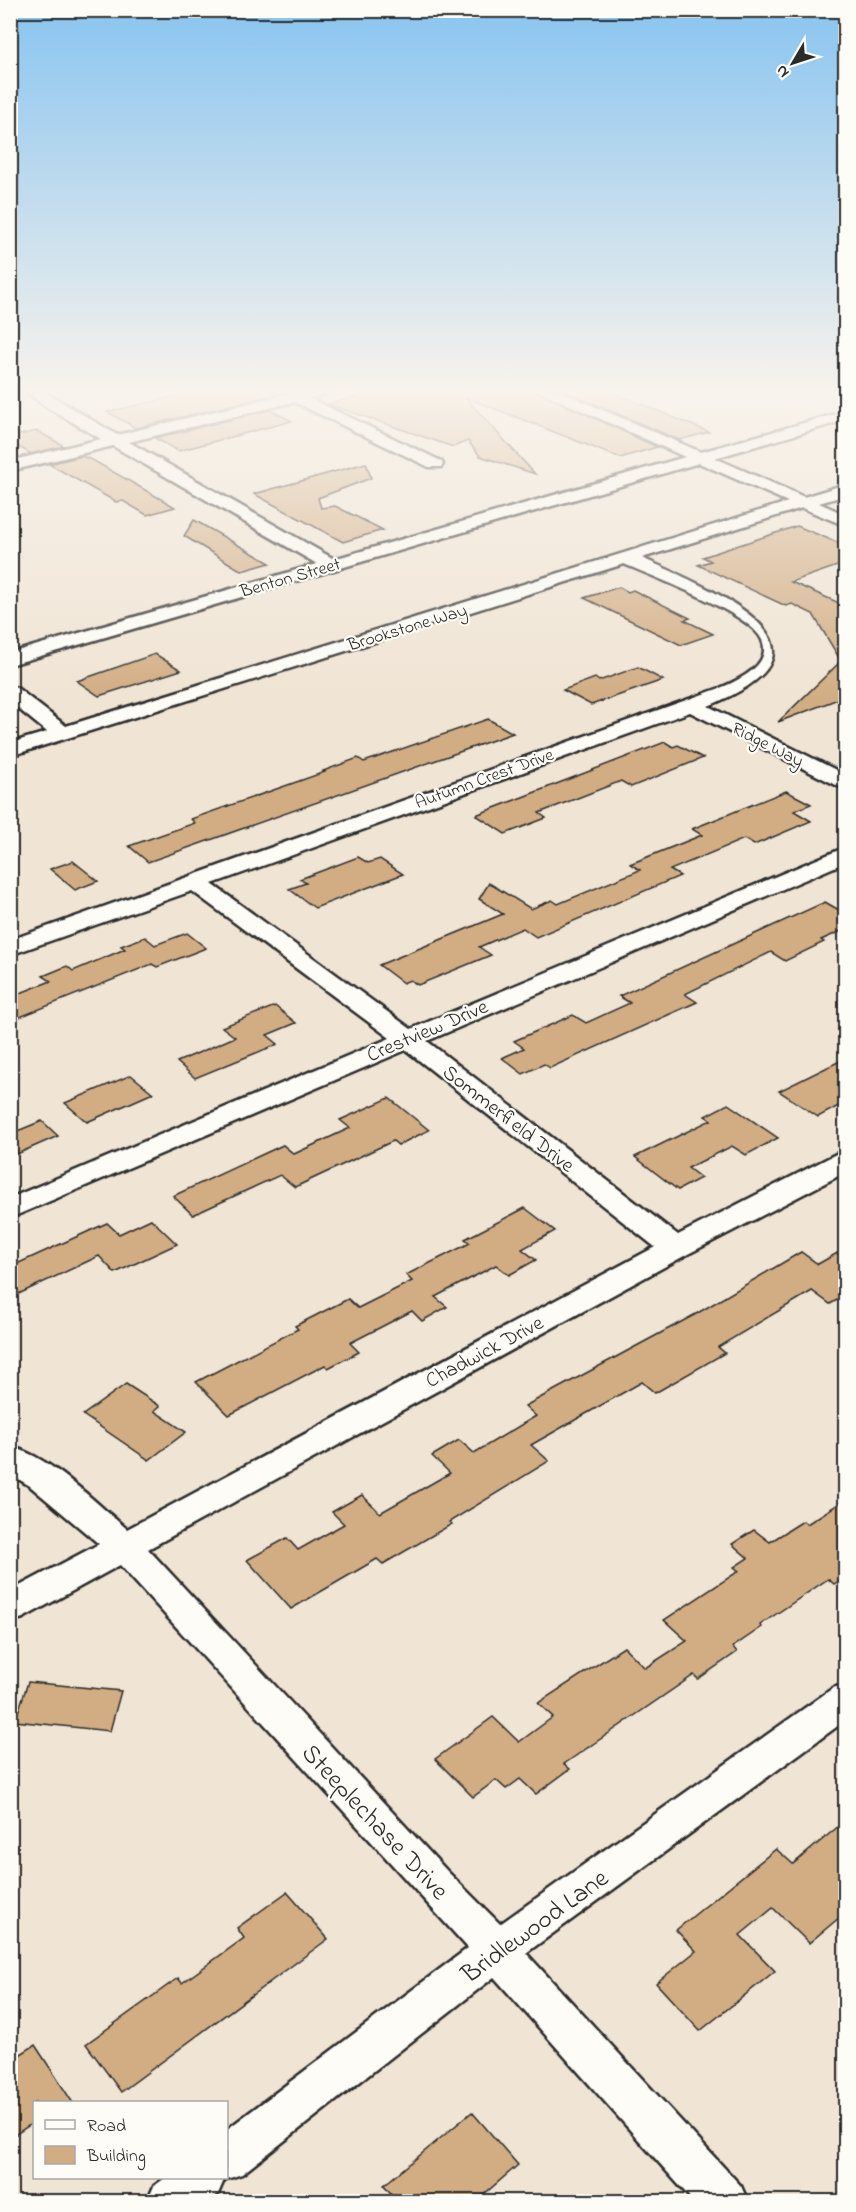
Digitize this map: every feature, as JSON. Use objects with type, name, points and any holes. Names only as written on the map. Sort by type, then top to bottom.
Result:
[{"type":"street","points":[[204,492],[330,564]]},
{"type":"street","name":"Benton Street","points":[[10,658],[579,492]]},
{"type":"street","points":[[778,492],[846,521]]},
{"type":"street","name":"Brookstone Way","points":[[10,750],[836,492]]},
{"type":"street","name":"Autumn Crest Drive","points":[[10,948],[691,705],[741,686],[763,672],[774,650],[771,637],[749,616],[626,558]]},
{"type":"street","points":[[10,692],[63,734]]},
{"type":"street","name":"Ridge Way","points":[[691,705],[846,784]]},
{"type":"street","name":"Crestview Drive","points":[[10,1209],[407,1038],[846,854]]},
{"type":"street","name":"Sommerfield Drive","points":[[195,882],[407,1038],[676,1248]]},
{"type":"street","name":"Chadwick Drive","points":[[10,1608],[676,1248],[846,1160]]},
{"type":"street","name":"Steeplechase Drive","points":[[10,1458],[42,1477],[123,1545],[433,1884],[498,1950],[725,2202]]},
{"type":"street","name":"Bridlewood Lane","points":[[228,2156],[498,1950],[846,1699]]},
{"type":"street","points":[[170,2202],[201,2179]]},
{"type":"building","points":[[99,492],[149,492],[175,507],[147,515],[123,501],[116,502]]},
{"type":"building","points":[[333,492],[318,498],[321,508],[335,506],[383,530],[343,542],[254,494]]},
{"type":"building","points":[[194,520],[270,563],[242,571],[184,536]]},
{"type":"building","points":[[797,526],[846,546],[846,563],[791,582],[846,606],[846,696],[778,722],[841,661],[813,614],[792,604],[786,606],[698,565],[711,561],[703,557]]},
{"type":"building","points":[[619,587],[628,592],[633,590],[690,618],[684,620],[713,634],[681,645],[584,598]]},
{"type":"building","points":[[155,654],[181,670],[99,696],[77,681]]},
{"type":"building","points":[[638,667],[663,680],[591,705],[563,690],[595,678],[599,681]]},
{"type":"building","points":[[488,719],[513,733],[148,862],[129,846],[195,823],[191,819],[325,772],[323,771],[358,758],[364,762]]},
{"type":"building","points":[[665,742],[673,747],[678,745],[703,758],[631,787],[621,781],[539,813],[546,818],[505,834],[476,815]]},
{"type":"building","points":[[786,791],[811,804],[794,811],[811,821],[754,845],[744,839],[670,870],[680,876],[536,937],[523,928],[479,947],[491,955],[418,985],[410,980],[403,983],[379,965],[503,914],[479,899],[489,883],[531,909],[552,900],[558,904],[640,870],[630,864],[702,835],[692,829]]},
{"type":"building","points":[[358,857],[368,863],[380,859],[403,874],[315,908],[289,889],[306,883],[300,879]]},
{"type":"building","points":[[73,861],[98,881],[75,890],[50,869]]},
{"type":"building","points":[[825,902],[846,914],[846,929],[821,940],[824,942],[785,961],[771,952],[685,994],[697,1002],[550,1068],[544,1064],[523,1074],[502,1058],[524,1048],[514,1041],[573,1015],[586,1023],[630,1003],[619,996]]},
{"type":"building","points":[[187,933],[206,948],[157,967],[152,964],[10,1021],[10,997],[51,981],[43,976],[67,966],[73,971],[125,949],[121,946],[145,937],[155,945]]},
{"type":"building","points":[[275,1006],[296,1023],[267,1035],[278,1044],[195,1078],[177,1062],[235,1037],[222,1027]]},
{"type":"building","points":[[846,1058],[846,1102],[818,1117],[779,1091]]},
{"type":"building","points":[[131,1075],[153,1093],[87,1122],[65,1103]]},
{"type":"building","points":[[389,1098],[429,1130],[398,1145],[393,1141],[295,1187],[280,1175],[193,1215],[173,1196],[283,1145],[294,1154],[350,1128],[340,1120]]},
{"type":"building","points":[[728,1104],[778,1138],[746,1155],[732,1146],[688,1168],[701,1178],[678,1190],[635,1157],[711,1120],[705,1116]]},
{"type":"building","points":[[42,1121],[58,1136],[10,1157],[10,1134]]},
{"type":"building","points":[[525,1208],[555,1231],[522,1249],[536,1260],[509,1275],[496,1265],[435,1297],[447,1307],[422,1321],[412,1311],[350,1343],[359,1352],[328,1368],[325,1365],[229,1415],[196,1382],[298,1329],[295,1326],[348,1299],[358,1308],[412,1281],[406,1275],[470,1243],[465,1239]]},
{"type":"building","points":[[151,1219],[177,1244],[115,1273],[99,1256],[10,1298],[10,1267],[107,1223],[119,1234]]},
{"type":"building","points":[[846,1248],[846,1295],[830,1304],[812,1291],[718,1347],[725,1353],[655,1393],[642,1382],[531,1445],[549,1461],[449,1522],[452,1524],[383,1564],[377,1559],[291,1609],[247,1560],[287,1538],[298,1550],[344,1524],[332,1512],[362,1495],[380,1513],[450,1473],[432,1456],[459,1440],[474,1453],[536,1416],[525,1406],[696,1314],[801,1252],[818,1264]]},
{"type":"building","points":[[126,1384],[160,1406],[154,1411],[186,1432],[149,1460],[83,1415]]},
{"type":"building","points":[[846,1499],[846,1576],[834,1584],[828,1579],[760,1625],[762,1627],[733,1647],[737,1652],[698,1679],[694,1675],[564,1764],[570,1769],[536,1794],[520,1779],[506,1789],[496,1780],[473,1797],[435,1759],[493,1717],[519,1742],[553,1717],[538,1703],[624,1647],[645,1668],[687,1641],[664,1620],[739,1571],[734,1567],[748,1558],[732,1544],[754,1530],[770,1542],[803,1521],[807,1524]]},
{"type":"building","points":[[28,1682],[121,1691],[110,1731],[15,1721]]},
{"type":"building","points":[[846,1820],[846,1912],[809,1943],[773,1908],[740,1935],[775,1971],[700,2031],[656,1983],[696,1951],[676,1930],[776,1849],[793,1864]]},
{"type":"building","points":[[287,1892],[328,1939],[121,2092],[86,2044],[178,1978],[182,1983],[244,1938],[237,1928]]},
{"type":"building","points":[[35,2045],[72,2101],[33,2101],[33,2123],[10,2138],[10,2061]]},
{"type":"building","points":[[472,2112],[518,2165],[475,2202],[398,2202],[384,2185]]}]
